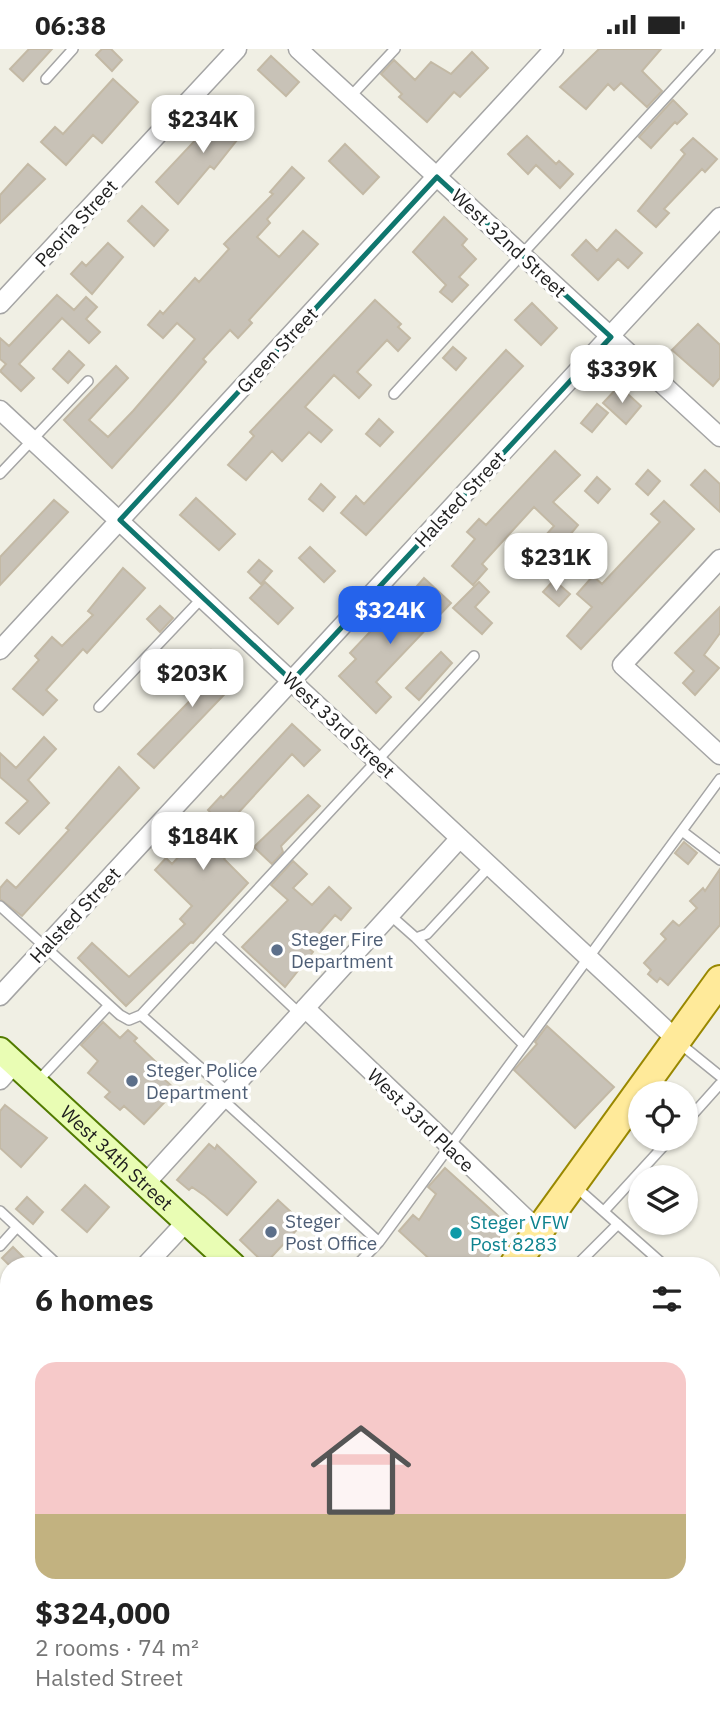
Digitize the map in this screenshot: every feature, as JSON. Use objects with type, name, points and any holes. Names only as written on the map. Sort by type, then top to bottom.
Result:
[{"type":"main road","points":[[519,1257],[720,980]]},
{"type":"street","name":"Peoria Street","points":[[0,304],[237,49]]},
{"type":"street","name":"West 32nd Street","points":[[298,49],[720,437]]},
{"type":"street","name":"Green Street","points":[[0,650],[554,49]]},
{"type":"street","name":"Halsted Street","points":[[0,996],[720,217]]},
{"type":"street","name":"West 33rd Street","points":[[0,410],[677,1040]]},
{"type":"street","points":[[720,559],[622,665],[720,755]]},
{"type":"street","points":[[145,1185],[460,838]]},
{"type":"street","name":"West 33rd Place","points":[[303,1011],[538,1230]]},
{"type":"street","name":"West 34th Street","points":[[5,1065],[36,1083],[224,1257]]},
{"type":"street","points":[[153,1257],[186,1222]]},
{"type":"lane","points":[[46,79],[73,49]]},
{"type":"lane","points":[[350,97],[395,49]]},
{"type":"lane","points":[[394,394],[520,253],[710,49]]},
{"type":"lane","points":[[0,474],[88,381]]},
{"type":"lane","points":[[99,707],[203,597]]},
{"type":"lane","points":[[0,907],[109,1005],[129,1020],[142,1015],[474,656]]},
{"type":"lane","points":[[365,1257],[379,1242],[450,1147],[720,779]]},
{"type":"lane","points":[[682,831],[720,860]]},
{"type":"lane","points":[[416,938],[427,934],[490,866]]},
{"type":"lane","points":[[390,915],[524,1045]]},
{"type":"lane","points":[[216,935],[303,1011]]},
{"type":"lane","points":[[36,1083],[109,1005]]},
{"type":"lane","points":[[142,1015],[379,1242]]},
{"type":"lane","points":[[677,1040],[720,1076]]},
{"type":"lane","points":[[698,1109],[720,1084]]},
{"type":"lane","points":[[604,1211],[659,1151]]},
{"type":"lane","points":[[573,1183],[655,1257]]},
{"type":"lane","points":[[0,1212],[49,1257]]},
{"type":"lane","points":[[585,1257],[618,1224]]},
{"type":"lane","points":[[0,1246],[17,1227]]},
{"type":"highlighted area","points":[[437,177],[611,337],[292,681],[120,520]]},
{"type":"building","points":[[29,49],[52,49],[23,81],[10,69]]},
{"type":"building","points":[[102,49],[111,49],[122,60],[112,71],[96,55]]},
{"type":"building","points":[[599,49],[661,49],[642,71],[662,91],[647,107],[621,83],[614,90],[608,84],[586,109],[560,87]]},
{"type":"building","points":[[472,52],[488,68],[460,97],[454,92],[427,122],[399,97],[402,94],[381,74],[394,60],[415,80],[431,62],[451,74]]},
{"type":"building","points":[[271,56],[299,82],[286,96],[258,70]]},
{"type":"building","points":[[113,79],[138,102],[102,143],[93,135],[66,165],[41,142],[55,127],[63,134]]},
{"type":"building","points":[[673,100],[687,114],[677,124],[675,122],[651,148],[639,137]]},
{"type":"building","points":[[235,106],[252,121],[214,169],[210,166],[178,204],[156,182],[201,134],[206,138]]},
{"type":"building","points":[[527,136],[556,164],[559,161],[573,174],[560,188],[536,165],[528,174],[508,154]]},
{"type":"building","points":[[693,138],[717,159],[705,172],[702,169],[664,209],[669,213],[656,227],[638,211],[685,154],[681,150]]},
{"type":"building","points":[[345,144],[379,177],[363,194],[329,161]]},
{"type":"building","points":[[28,164],[45,179],[0,223],[0,195]]},
{"type":"building","points":[[292,167],[304,178],[267,219],[270,223],[257,237],[279,257],[303,231],[318,244],[249,320],[252,323],[238,338],[230,330],[203,359],[206,362],[112,468],[64,420],[116,366],[128,378],[89,420],[108,437],[133,411],[195,339],[177,323],[163,338],[148,325],[160,311],[163,314],[195,278],[199,282],[229,249],[224,244],[273,194],[270,192]]},
{"type":"building","points":[[142,206],[168,230],[154,246],[128,221]]},
{"type":"building","points":[[444,217],[467,239],[462,245],[476,259],[459,277],[468,285],[452,302],[440,292],[446,285],[413,252]]},
{"type":"building","points":[[616,230],[642,253],[628,268],[618,259],[598,280],[572,255],[586,240],[597,251]]},
{"type":"building","points":[[108,243],[123,257],[92,294],[71,274],[82,262],[86,266]]},
{"type":"building","points":[[57,295],[74,310],[86,297],[97,307],[86,319],[100,332],[89,343],[62,318],[19,364],[34,378],[21,391],[0,371],[6,364],[0,359],[0,338],[9,346]]},
{"type":"building","points":[[375,300],[401,324],[398,327],[410,338],[398,351],[387,340],[357,372],[371,385],[359,398],[334,375],[305,407],[332,430],[321,442],[309,432],[282,461],[272,451],[246,480],[228,465],[254,436],[250,432]]},
{"type":"building","points":[[532,303],[557,328],[541,345],[515,320]]},
{"type":"building","points":[[698,324],[720,345],[720,378],[713,386],[672,350]]},
{"type":"building","points":[[453,347],[466,358],[456,370],[443,358]]},
{"type":"building","points":[[506,350],[523,366],[366,535],[341,513],[356,496],[364,504]]},
{"type":"building","points":[[69,351],[84,365],[68,383],[53,369]]},
{"type":"building","points":[[619,386],[641,406],[626,424],[603,403]]},
{"type":"building","points":[[597,404],[608,413],[592,432],[581,423]]},
{"type":"building","points":[[379,419],[393,432],[380,446],[366,434]]},
{"type":"building","points":[[555,451],[580,475],[553,502],[578,525],[552,557],[538,544],[554,526],[534,507],[482,564],[487,569],[473,585],[452,566],[475,539],[467,532],[479,519],[486,525]]},
{"type":"building","points":[[648,470],[660,481],[648,495],[636,484]]},
{"type":"building","points":[[705,470],[720,484],[720,512],[691,485]]},
{"type":"building","points":[[597,477],[610,489],[598,503],[585,491]]},
{"type":"building","points":[[321,484],[335,497],[323,511],[309,499]]},
{"type":"building","points":[[196,498],[235,534],[219,550],[180,515]]},
{"type":"building","points":[[54,500],[68,512],[0,585],[0,557]]},
{"type":"building","points":[[664,501],[694,529],[581,649],[567,636],[592,607],[577,594],[593,576],[602,584],[660,522],[651,514]]},
{"type":"building","points":[[310,547],[335,571],[324,582],[299,558]]},
{"type":"building","points":[[259,560],[272,571],[261,584],[248,572]]},
{"type":"building","points":[[123,568],[145,588],[87,653],[83,649],[46,690],[57,700],[43,715],[13,689],[39,660],[35,656],[52,637],[62,646],[93,615],[88,611]]},
{"type":"building","points":[[424,578],[451,603],[376,682],[391,697],[376,713],[339,676],[356,659],[350,653],[387,614],[403,628],[424,604],[411,593]]},
{"type":"building","points":[[554,580],[570,594],[559,606],[543,592]]},
{"type":"building","points":[[265,582],[293,608],[278,624],[250,598]]},
{"type":"building","points":[[479,582],[489,592],[475,607],[492,623],[482,634],[453,608]]},
{"type":"building","points":[[160,606],[173,618],[160,632],[147,619]]},
{"type":"building","points":[[720,607],[720,633],[704,655],[719,668],[695,695],[683,683],[694,671],[675,653]]},
{"type":"building","points":[[211,650],[240,678],[154,768],[138,754],[210,680],[195,666]]},
{"type":"building","points":[[441,652],[452,663],[419,700],[406,688]]},
{"type":"building","points":[[292,724],[320,750],[304,766],[292,754],[239,812],[247,819],[220,849],[227,855],[224,859],[248,883],[193,943],[126,1006],[78,958],[92,943],[129,977],[185,924],[180,919],[192,906],[155,870],[166,858],[172,864],[215,817],[208,810],[221,796],[223,798]]},
{"type":"building","points":[[44,737],[56,749],[28,780],[49,803],[19,834],[6,823],[28,801],[0,777],[0,753],[16,768]]},
{"type":"building","points":[[119,767],[139,788],[22,916],[0,899],[0,888],[7,880],[16,888],[69,830],[66,828]]},
{"type":"building","points":[[308,795],[320,806],[281,846],[283,852],[272,864],[254,847]]},
{"type":"building","points":[[684,842],[697,853],[688,864],[675,853]]},
{"type":"building","points":[[293,861],[307,874],[293,888],[312,905],[329,887],[351,908],[341,920],[335,915],[307,947],[313,952],[285,987],[242,947],[288,900],[271,885]]},
{"type":"building","points":[[720,869],[720,925],[668,985],[660,978],[657,982],[648,974],[651,970],[644,963],[666,939],[661,934],[673,921],[679,926],[697,908],[690,901],[703,888],[705,891]]},
{"type":"building","name":"Steger Police Department","points":[[103,1022],[120,1038],[128,1030],[137,1038],[134,1041],[156,1062],[151,1067],[176,1090],[144,1124],[124,1106],[120,1110],[105,1097],[110,1092],[88,1073],[98,1061],[81,1045]]},
{"type":"building","points":[[547,1026],[614,1087],[575,1128],[514,1070],[537,1044],[535,1042]]},
{"type":"building","points":[[5,1105],[47,1138],[21,1167],[0,1148],[0,1111]]},
{"type":"building","points":[[209,1144],[215,1149],[217,1145],[256,1182],[227,1215],[205,1196],[192,1187],[189,1190],[177,1180]]},
{"type":"building","points":[[445,1168],[509,1226],[488,1257],[427,1257],[399,1231],[413,1215],[419,1220],[436,1194],[428,1187]]},
{"type":"building","points":[[85,1185],[109,1207],[87,1232],[62,1210]]},
{"type":"building","points":[[27,1197],[43,1212],[33,1224],[16,1209]]},
{"type":"building","name":"Steger Post Office","points":[[278,1200],[303,1223],[271,1257],[258,1257],[240,1240]]},
{"type":"building","points":[[13,1247],[23,1257],[3,1257]]},
{"type":"place","name":"Steger Fire Department","points":[[277,950]]},
{"type":"place","name":"Steger Police Department","points":[[132,1081]]},
{"type":"place","name":"Steger Post Office","points":[[271,1232]]},
{"type":"place","name":"Steger VFW Post 8283","points":[[456,1233]]}]
